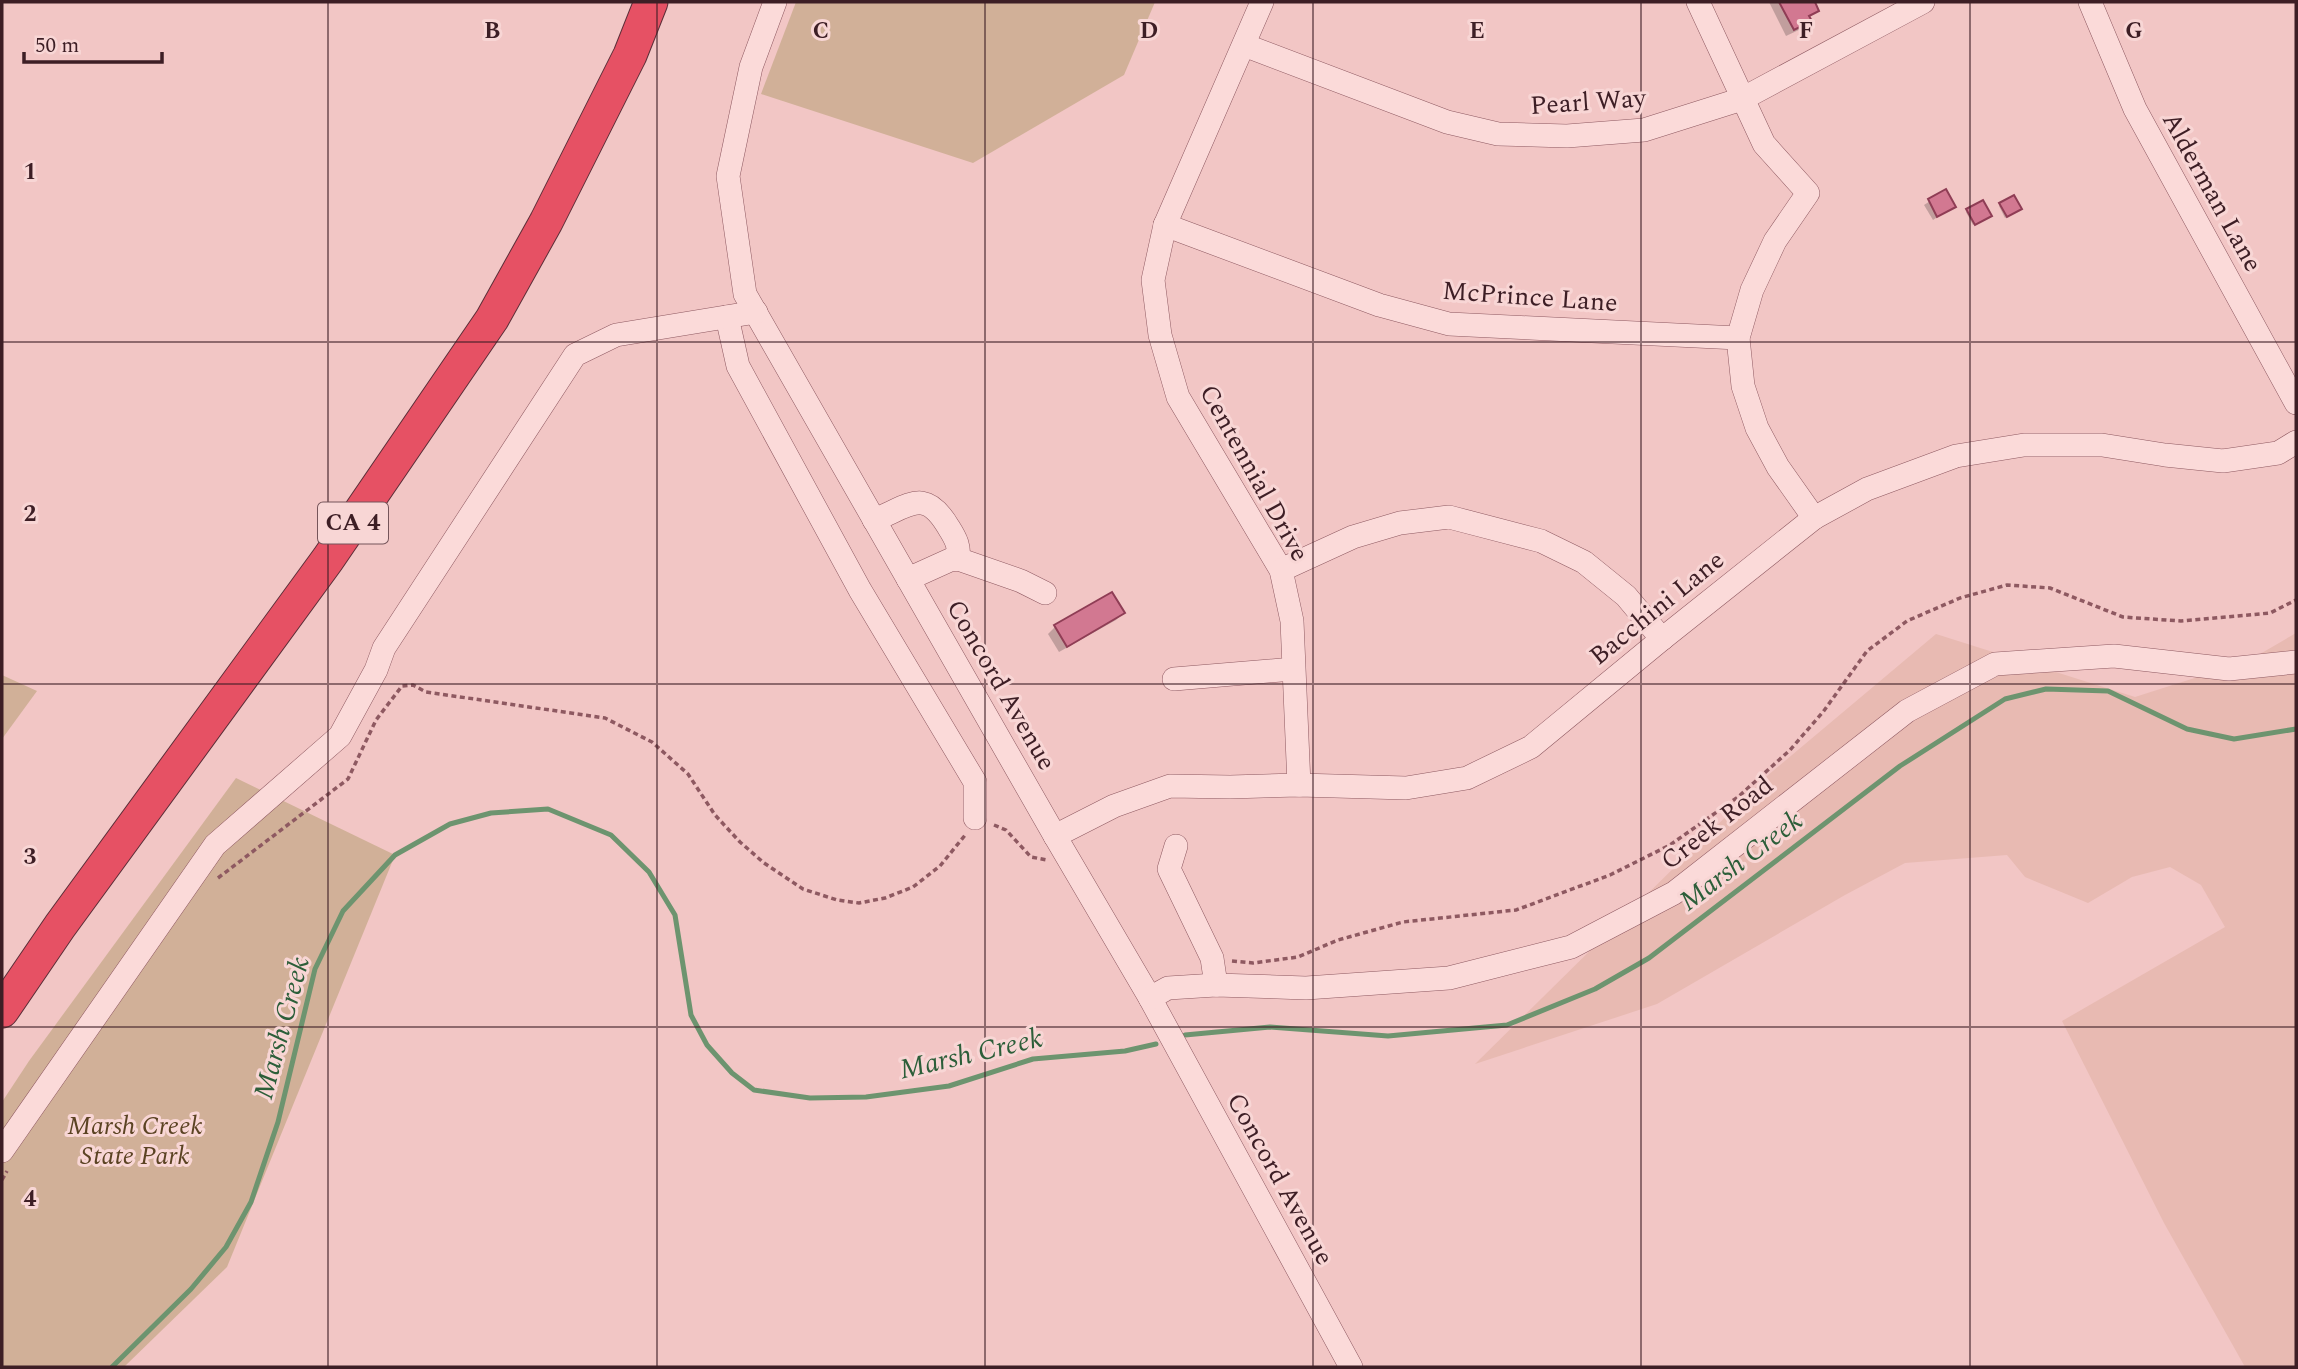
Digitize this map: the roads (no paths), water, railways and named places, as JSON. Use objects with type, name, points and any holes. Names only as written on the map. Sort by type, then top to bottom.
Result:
[{"type":"highway","name":"CA 4","points":[[2,1012],[60,926],[328,559],[492,319],[558,198],[630,55],[651,2]]},
{"type":"street","name":"Concord Avenue","points":[[775,2],[751,68],[728,176],[745,294],[1150,998],[1351,1367]]},
{"type":"street","name":"Centennial Drive","points":[[1262,2],[1165,225],[1153,280],[1160,335],[1178,397],[1281,570],[1292,621],[1299,785]]},
{"type":"street","points":[[1698,2],[1764,144],[1808,193],[1775,241],[1752,290],[1738,338],[1743,386],[1757,428],[1778,467],[1814,518]]},
{"type":"street","name":"Pearl Way","points":[[1244,45],[1447,122],[1498,134],[1567,136],[1644,130],[1742,99],[1923,2]]},
{"type":"street","name":"Alderman Lane","points":[[2090,2],[2135,108],[2296,403]]},
{"type":"street","name":"McPrince Lane","points":[[1165,225],[1379,305],[1449,324],[1738,338]]},
{"type":"street","points":[[8,1156],[215,845],[340,736],[376,670],[384,648],[575,355],[616,335],[755,312]]},
{"type":"street","points":[[727,317],[738,366],[860,590],[975,782],[975,818]]},
{"type":"street","name":"Bacchini Lane","points":[[1055,836],[1114,806],[1170,786],[1406,788],[1467,778],[1531,747],[1814,518],[1867,489],[1956,456],[2024,445],[2102,445],[2223,461],[2278,453],[2296,442]]},
{"type":"street","points":[[874,520],[915,504],[930,503],[939,511],[954,537],[960,550],[958,559]]},
{"type":"street","points":[[1281,570],[1365,534],[1400,523],[1449,517],[1541,541],[1584,562],[1626,596],[1662,639]]},
{"type":"street","points":[[908,579],[958,559],[1021,581],[1045,593]]},
{"type":"street","name":"Creek Road","points":[[1150,998],[1168,988],[1216,985],[1306,988],[1449,978],[1571,947],[1674,893],[1907,711],[1995,664],[2114,656],[2229,669],[2296,662]]},
{"type":"street","points":[[1174,679],[1293,669]]},
{"type":"street","points":[[1176,846],[1169,869],[1212,958],[1216,985]]},
{"type":"waterway","name":"Marsh Creek","points":[[1185,1035],[1270,1027],[1388,1036],[1507,1025],[1595,989],[1649,958],[1900,766],[2005,699],[2046,689],[2108,691],[2187,729],[2234,739],[2296,729]]},
{"type":"waterway","name":"Marsh Creek","points":[[112,1367],[191,1289],[226,1247],[251,1202],[278,1122],[315,969],[343,911],[395,855],[450,824],[491,813],[548,809],[611,835],[649,872],[675,915],[691,1015],[707,1045],[732,1073],[754,1090],[810,1098],[866,1097],[949,1086],[1033,1059],[1125,1051],[1156,1044]]},
{"type":"park label","name":"Marsh Creek State Park","points":[[135,1141]]}]
